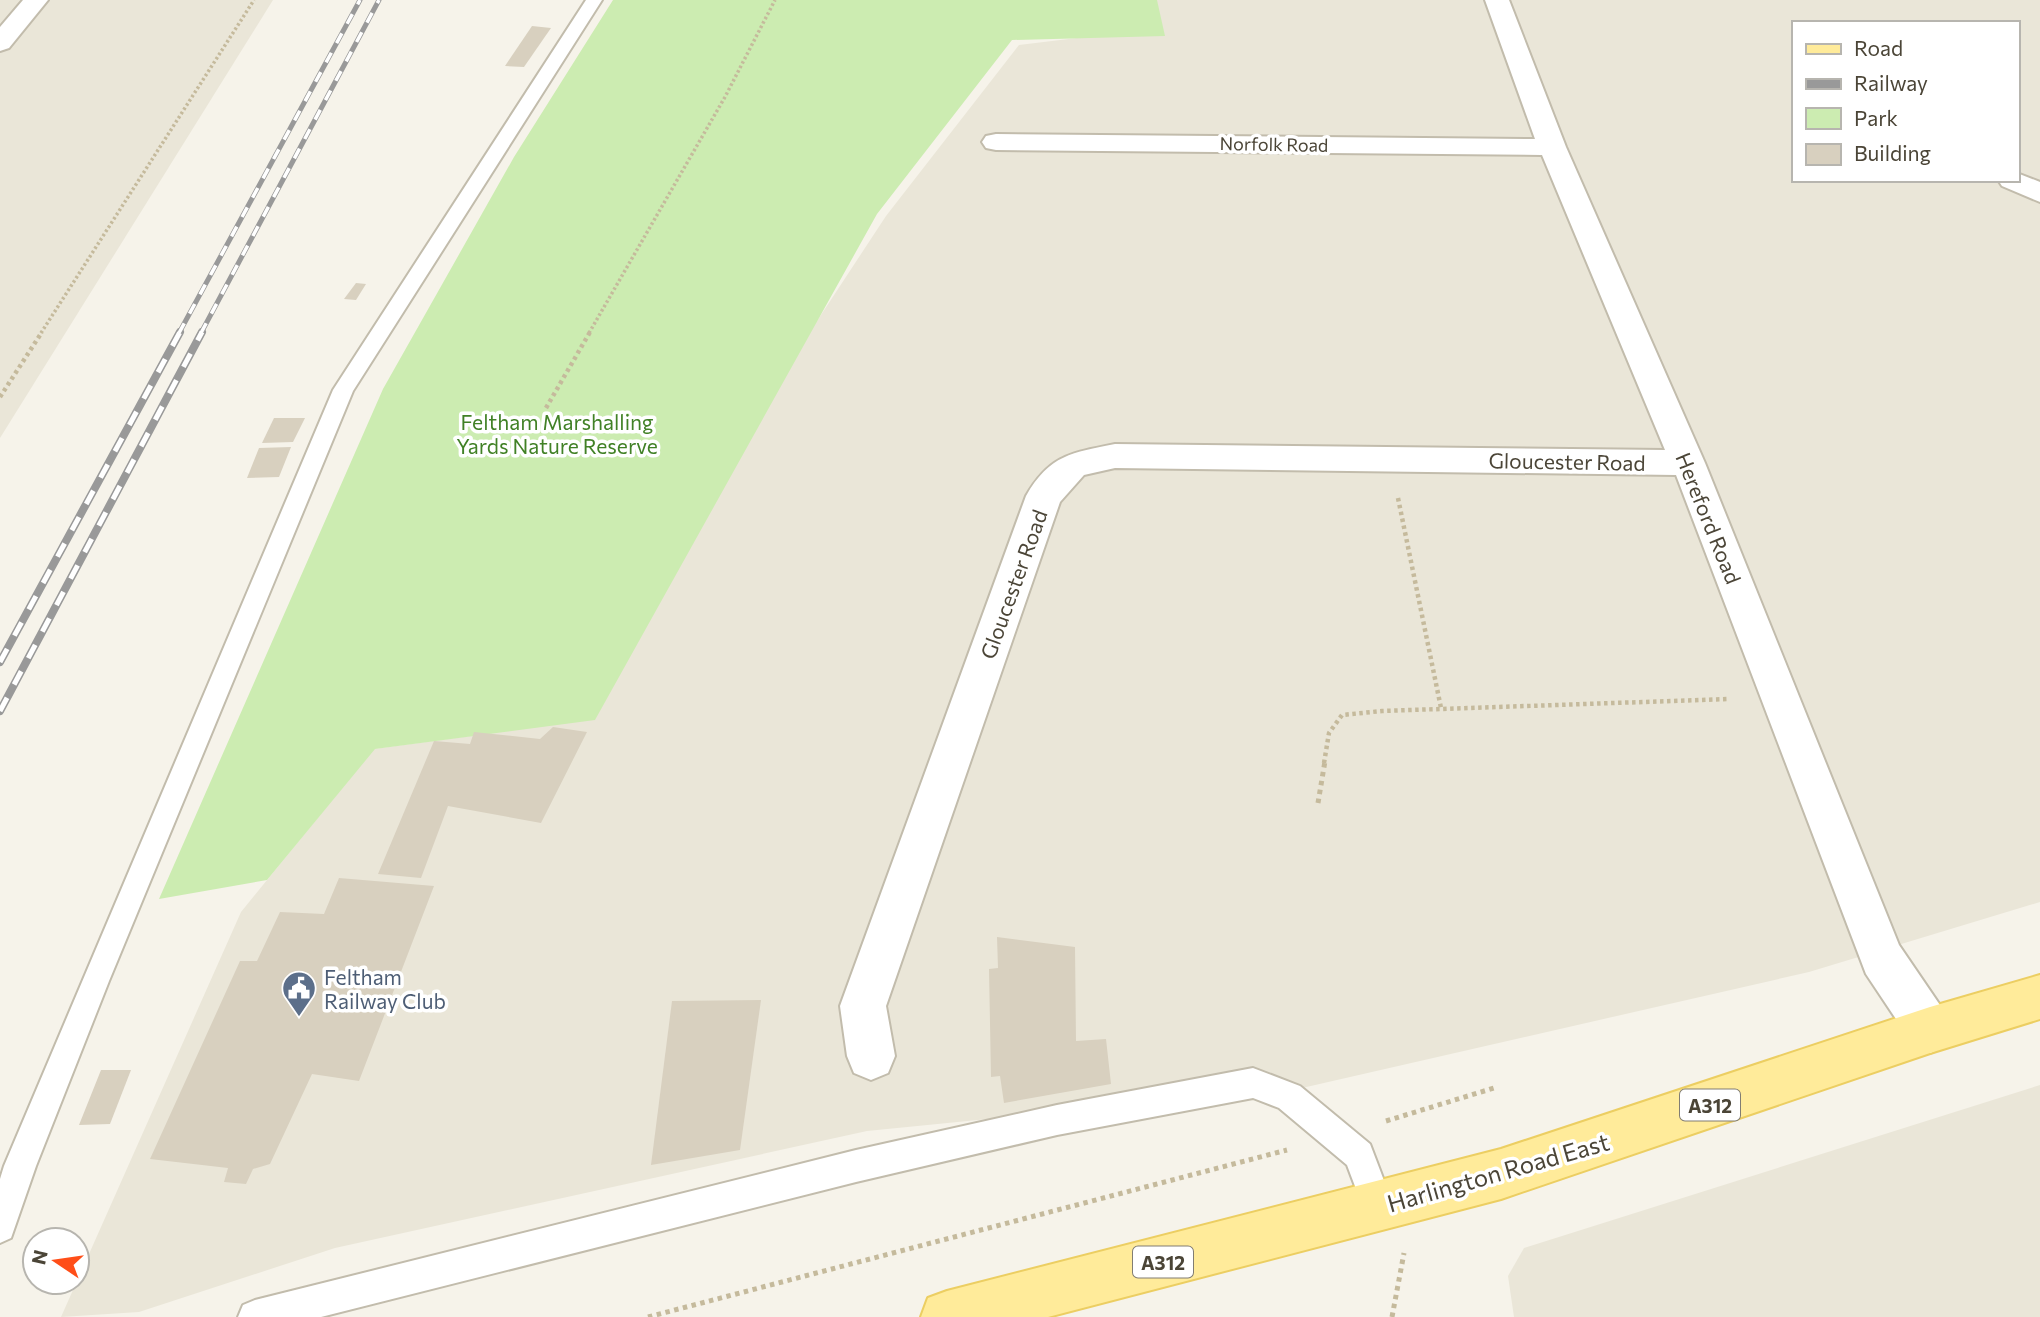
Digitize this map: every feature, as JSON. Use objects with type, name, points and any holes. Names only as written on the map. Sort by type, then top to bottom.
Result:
[{"type":"main road","name":"Harlington Road East","points":[[947,1317],[1392,1226],[1558,1157],[1930,1030],[2040,997]]},
{"type":"street","points":[[0,43],[8,23],[36,0]]},
{"type":"street","name":"Hereford Road","points":[[1497,0],[1552,147],[1688,463],[1882,959],[1930,1030]]},
{"type":"street","name":"Norfolk Road","points":[[996,142],[1552,147]]},
{"type":"street","points":[[2016,182],[2040,193]]},
{"type":"street","name":"Gloucester Road","points":[[871,1056],[863,1006],[1044,496],[1073,465],[1115,456],[1688,463]]},
{"type":"lane","points":[[0,1227],[20,1166],[90,994],[343,390],[594,0]]},
{"type":"lane","points":[[255,1317],[869,1163],[1057,1120],[1253,1083],[1290,1097],[1359,1154],[1392,1226]]},
{"type":"path","points":[[0,397],[254,0]]},
{"type":"path","points":[[547,408],[725,97],[775,0]]},
{"type":"path","points":[[1390,459],[1441,708]]},
{"type":"path","points":[[1318,803],[1329,733],[1342,715],[1441,708],[1780,697]]},
{"type":"path","points":[[648,1317],[1336,1137],[1494,1088]]},
{"type":"path","points":[[1392,1226],[1392,1317]]},
{"type":"shaded area","points":[[0,0],[273,0],[0,438]]},
{"type":"shaded area","points":[[1148,0],[2040,0],[2040,902],[1809,972],[1302,1088],[867,1131],[335,1248],[139,1312],[61,1317],[70,1296],[91,1296],[91,1250],[241,912],[374,749],[595,719],[792,359],[886,216],[1019,45],[1151,29]]},
{"type":"shaded area","points":[[2040,1085],[2040,1317],[1514,1317],[1508,1276],[1524,1248]]},
{"type":"green space","name":"Feltham Marshalling Yards Nature Reserve","points":[[613,0],[1157,0],[1165,36],[1012,40],[877,214],[595,720],[375,749],[267,880],[159,899],[383,389],[514,157]]},
{"type":"building","points":[[532,26],[551,28],[524,67],[505,66]]},
{"type":"building","points":[[356,283],[366,284],[356,300],[344,299]]},
{"type":"building","points":[[274,418],[305,418],[293,442],[262,443]]},
{"type":"building","points":[[291,447],[279,477],[247,478],[259,448]]},
{"type":"building","points":[[553,727],[587,732],[541,823],[448,806],[421,878],[378,874],[434,741],[470,744],[474,732],[540,739]]},
{"type":"building","name":"Feltham Railway Club","points":[[339,878],[434,886],[359,1081],[312,1074],[270,1164],[253,1169],[246,1184],[224,1182],[228,1168],[150,1159],[240,961],[257,961],[280,912],[324,914]]},
{"type":"building","points":[[997,937],[1075,947],[1076,1041],[1106,1039],[1111,1084],[1004,1103],[1000,1076],[991,1077],[989,969],[998,968]]},
{"type":"building","points":[[761,1000],[740,1150],[651,1165],[672,1001]]},
{"type":"building","points":[[101,1070],[131,1070],[110,1124],[79,1125]]},
{"type":"railway","points":[[179,333],[360,0]]},
{"type":"railway","points":[[201,333],[379,0]]},
{"type":"railway","points":[[0,662],[180,332]]},
{"type":"railway","points":[[0,711],[202,332]]},
{"type":"place","name":"Feltham Railway Club","points":[[299,1018]]}]
